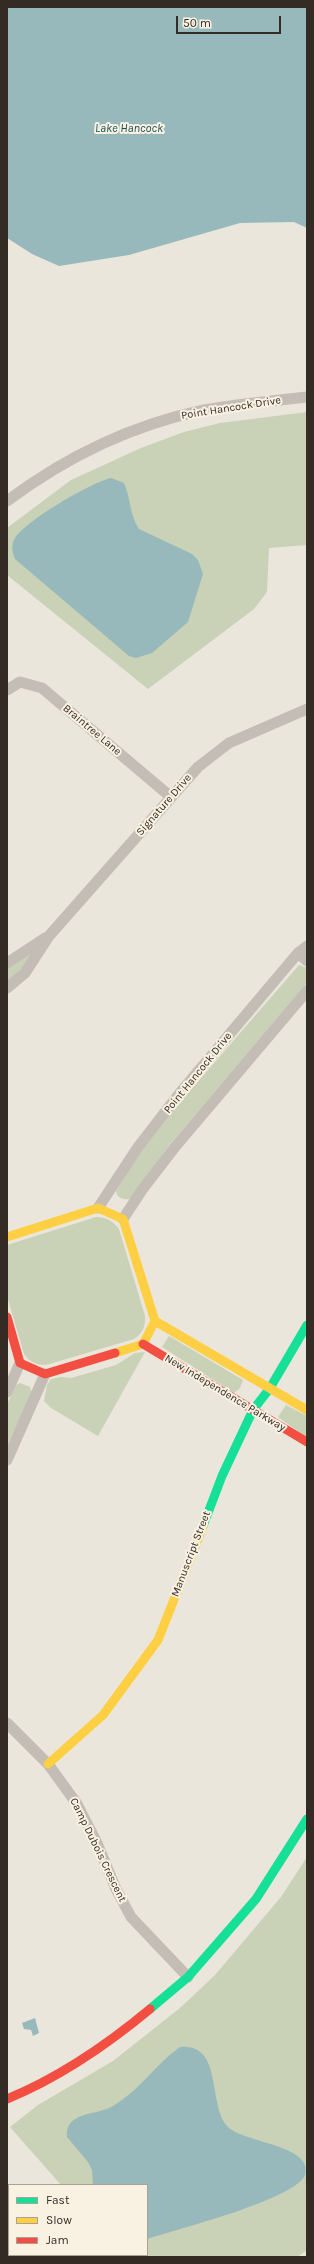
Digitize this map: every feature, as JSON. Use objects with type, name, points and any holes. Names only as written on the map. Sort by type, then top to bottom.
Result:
[{"type":"street","name":"Point Hancock Drive","points":[[7,501],[33,482],[85,451],[143,427],[205,410],[307,397]]},
{"type":"street","name":"Braintree Lane","points":[[7,690],[20,682],[42,688],[171,797]]},
{"type":"street","name":"Signature Drive","points":[[7,988],[25,973],[49,936],[198,767],[229,743],[307,709]]},
{"type":"street","name":"Signature Drive","points":[[7,963],[49,936]]},
{"type":"street","name":"Point Hancock Drive","points":[[98,1208],[138,1147],[179,1094],[303,950]]},
{"type":"street","points":[[303,950],[307,961]]},
{"type":"street","points":[[123,1219],[142,1190],[175,1148],[307,992]]},
{"type":"street","points":[[7,1237],[98,1208],[123,1219],[156,1321],[307,1410]]},
{"type":"street","points":[[7,1317],[20,1363],[7,1392]]},
{"type":"street","points":[[20,1363],[45,1374],[143,1344],[156,1321]]},
{"type":"street","name":"Manuscript Street","points":[[48,1764],[103,1716],[158,1640],[222,1476],[253,1410],[270,1388],[307,1325]]},
{"type":"street","name":"New Independence Parkway","points":[[143,1344],[307,1442]]},
{"type":"street","points":[[7,1460],[45,1374]]},
{"type":"street","name":"Camp Dubois Crescent","points":[[7,1723],[48,1764],[77,1804],[97,1843],[116,1890],[131,1917],[188,1977]]},
{"type":"street","points":[[7,2099],[24,2092],[91,2053],[137,2020],[188,1977],[256,1899],[307,1819]]},
{"type":"green space","points":[[307,412],[307,545],[269,548],[267,592],[254,609],[148,689],[7,575],[7,528],[71,480],[141,448],[184,432],[220,423]]},
{"type":"green space","points":[[35,949],[29,962],[7,982],[7,966]]},
{"type":"green space","points":[[299,965],[307,968],[307,983],[170,1144],[130,1199],[123,1199],[119,1197],[116,1191],[135,1160],[162,1123]]},
{"type":"green space","points":[[96,1217],[109,1220],[119,1229],[145,1316],[143,1329],[134,1339],[46,1365],[34,1362],[28,1359],[24,1354],[7,1296],[7,1245]]},
{"type":"green space","points":[[169,1336],[243,1380],[240,1388],[234,1393],[162,1347]]},
{"type":"green space","points":[[145,1352],[98,1436],[51,1408],[44,1401],[47,1385],[51,1379],[61,1377],[71,1378],[116,1365],[135,1353]]},
{"type":"green space","points":[[20,1383],[30,1387],[32,1393],[7,1445],[7,1404],[16,1385]]},
{"type":"green space","points":[[286,1405],[307,1416],[307,1438],[278,1417]]},
{"type":"green space","points":[[307,1857],[307,2250],[297,2257],[29,2257],[148,2256],[148,2184],[60,2184],[10,2127],[38,2105],[113,2061],[180,2008],[215,1975],[281,1897]]},
{"type":"water","name":"Lake Hancock","points":[[7,7],[307,7],[307,228],[294,222],[240,223],[129,255],[59,266],[32,254],[7,238]]},
{"type":"water","points":[[111,478],[124,483],[133,518],[139,529],[192,554],[198,560],[203,574],[188,622],[152,653],[136,658],[129,656],[15,559],[12,545],[15,538],[22,530],[45,512],[75,494],[101,481]]},
{"type":"water","points":[[35,2018],[39,2033],[33,2036],[31,2030],[24,2029],[22,2023]]},
{"type":"water","points":[[180,2047],[194,2048],[203,2055],[209,2065],[213,2078],[222,2117],[228,2127],[248,2137],[289,2151],[299,2157],[305,2165],[305,2175],[297,2184],[280,2194],[258,2203],[233,2213],[148,2239],[148,2184],[93,2184],[92,2170],[88,2162],[67,2137],[68,2129],[76,2118],[106,2109],[122,2100]]},
{"type":"traffic: fast","points":[[203,1526],[222,1476],[253,1410],[270,1388],[307,1325]]},
{"type":"traffic: fast","points":[[150,2009],[188,1977],[256,1899],[307,1819]]},
{"type":"traffic: slow","points":[[7,1237],[98,1208],[123,1219],[155,1321],[143,1344],[115,1353]]},
{"type":"traffic: slow","points":[[155,1321],[307,1410]]},
{"type":"traffic: slow","points":[[48,1764],[103,1715],[158,1640],[203,1526]]},
{"type":"traffic: jam","points":[[7,1317],[20,1363],[45,1374],[115,1353]]},
{"type":"traffic: jam","points":[[143,1344],[307,1442]]},
{"type":"traffic: jam","points":[[7,2099],[64,2071],[117,2035],[150,2009]]}]
